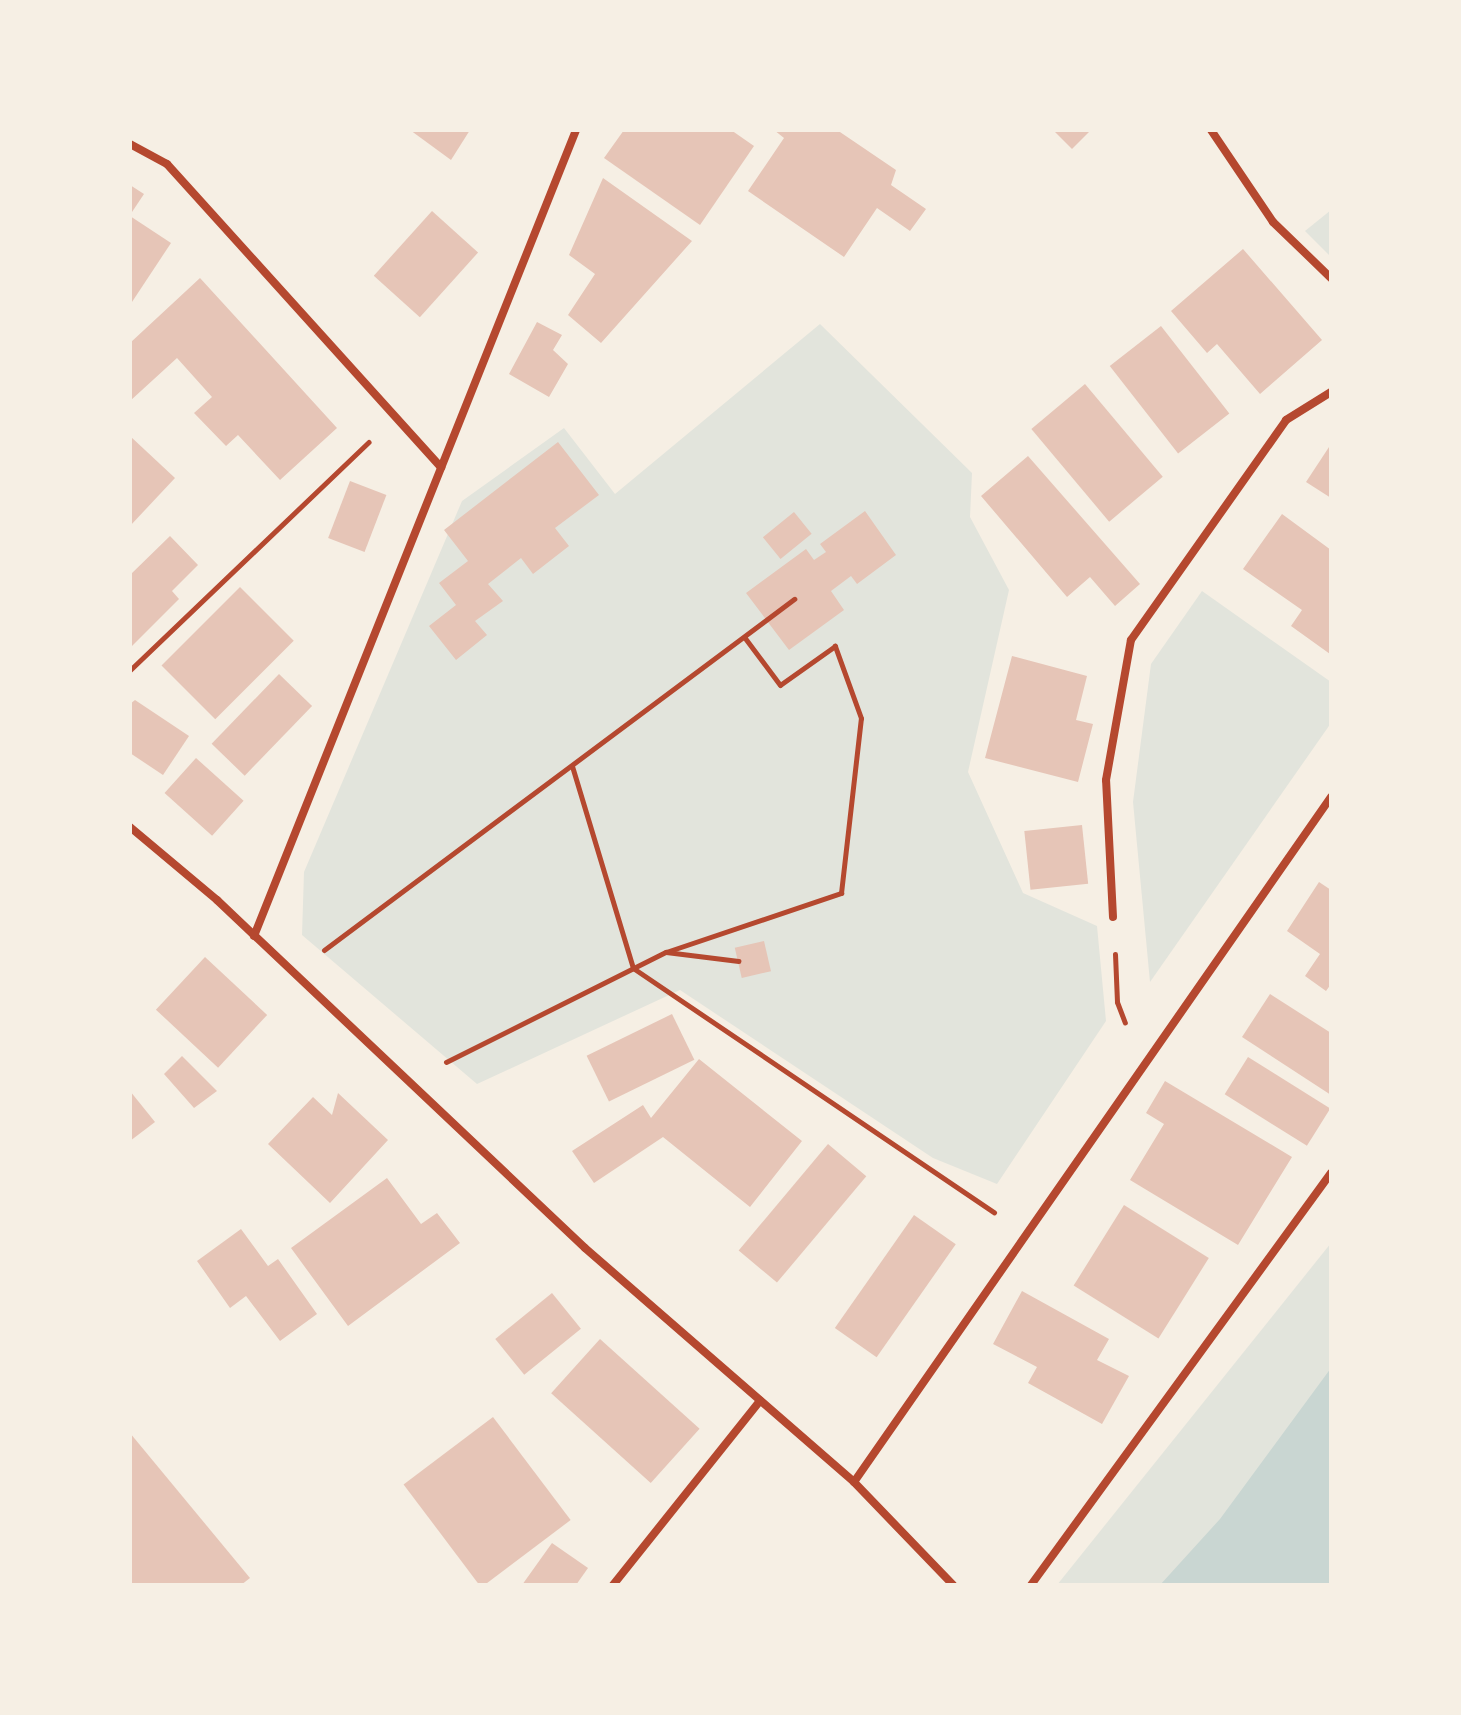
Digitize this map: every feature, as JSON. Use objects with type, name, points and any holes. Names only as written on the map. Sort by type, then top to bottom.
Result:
[{"type":"street","points":[[254,936],[576,130]]},
{"type":"street","points":[[1211,130],[1273,222],[1331,278]]},
{"type":"street","points":[[130,144],[167,164],[441,467]]},
{"type":"street","points":[[1113,917],[1106,780],[1131,640],[1286,420],[1331,392]]},
{"type":"street","points":[[854,1482],[1331,797]]},
{"type":"street","points":[[130,827],[254,936],[585,1248],[854,1482],[953,1585]]},
{"type":"street","points":[[1031,1585],[1331,1173]]},
{"type":"street","points":[[613,1585],[760,1401]]},
{"type":"path","points":[[130,670],[396,417]]},
{"type":"path","points":[[291,974],[794,599]]},
{"type":"path","points":[[408,1082],[666,952],[841,893],[861,718],[835,646],[780,685],[745,638]]},
{"type":"path","points":[[572,766],[633,968],[1028,1234]]},
{"type":"path","points":[[1113,917],[1117,1002],[1145,1068]]},
{"type":"path","points":[[666,952],[738,961]]},
{"type":"shaded area","points":[[1331,210],[1331,257],[1305,231]]},
{"type":"shaded area","points":[[820,324],[972,473],[970,517],[1009,590],[968,772],[1023,893],[1097,926],[1106,1021],[997,1184],[933,1158],[680,990],[477,1084],[302,935],[304,872],[462,501],[564,428],[615,494]]},
{"type":"shaded area","points":[[1202,591],[1331,682],[1331,723],[1150,982],[1133,802],[1151,664]]},
{"type":"shaded area","points":[[1331,1243],[1331,1585],[1057,1585]]},
{"type":"shaded area","points":[[1331,1368],[1331,1583],[1160,1585],[1220,1519]]},
{"type":"building","points":[[410,130],[470,130],[451,160]]},
{"type":"building","points":[[624,130],[731,130],[754,146],[700,225],[604,158]]},
{"type":"building","points":[[774,130],[837,130],[896,170],[891,185],[926,209],[910,231],[877,208],[844,257],[748,191],[784,138]]},
{"type":"building","points":[[1053,130],[1091,130],[1072,149]]},
{"type":"building","points":[[603,178],[692,241],[601,343],[568,315],[595,274],[569,255]]},
{"type":"building","points":[[130,185],[144,194],[130,215]]},
{"type":"building","points":[[432,211],[478,252],[420,317],[374,276]]},
{"type":"building","points":[[130,216],[171,243],[130,305]]},
{"type":"building","points":[[1243,249],[1322,340],[1260,394],[1217,344],[1207,353],[1171,311]]},
{"type":"building","points":[[200,278],[337,428],[280,480],[238,435],[226,446],[194,413],[212,397],[177,358],[130,401],[130,343]]},
{"type":"building","points":[[537,322],[562,335],[553,350],[568,364],[549,397],[509,374]]},
{"type":"building","points":[[1161,326],[1229,413],[1178,453],[1110,366]]},
{"type":"building","points":[[1085,384],[1163,477],[1109,522],[1031,429]]},
{"type":"building","points":[[130,436],[175,478],[130,526]]},
{"type":"building","points":[[558,442],[599,495],[555,528],[569,546],[533,574],[521,558],[488,584],[503,601],[475,621],[487,635],[456,660],[429,626],[456,605],[439,583],[468,561],[444,530]]},
{"type":"building","points":[[1331,444],[1331,498],[1306,482]]},
{"type":"building","points":[[1028,456],[1140,584],[1115,606],[1090,577],[1067,597],[981,496]]},
{"type":"building","points":[[350,481],[386,495],[365,552],[328,538]]},
{"type":"building","points":[[865,511],[896,555],[857,584],[851,576],[831,591],[844,610],[789,650],[746,593],[806,549],[814,560],[826,552],[820,544]]},
{"type":"building","points":[[794,512],[812,534],[781,559],[763,537]]},
{"type":"building","points":[[1282,514],[1331,550],[1330,654],[1291,626],[1302,610],[1243,569]]},
{"type":"building","points":[[170,536],[198,565],[172,591],[179,599],[130,648],[130,575]]},
{"type":"building","points":[[240,587],[294,641],[215,719],[162,665]]},
{"type":"building","points":[[1012,656],[1087,676],[1076,720],[1093,724],[1078,782],[985,758]]},
{"type":"building","points":[[279,674],[312,706],[245,776],[212,744]]},
{"type":"building","points":[[135,700],[189,736],[163,775],[130,753],[130,704]]},
{"type":"building","points":[[196,758],[244,801],[212,836],[165,793]]},
{"type":"building","points":[[1082,825],[1088,884],[1030,890],[1024,831]]},
{"type":"building","points":[[1319,882],[1331,890],[1331,984],[1326,991],[1305,976],[1320,954],[1287,931]]},
{"type":"building","points":[[764,941],[771,971],[742,978],[735,948]]},
{"type":"building","points":[[205,957],[267,1015],[218,1068],[156,1010]]},
{"type":"building","points":[[1270,994],[1331,1033],[1331,1095],[1242,1037]]},
{"type":"building","points":[[672,1014],[694,1060],[609,1101],[587,1056]]},
{"type":"building","points":[[182,1056],[217,1091],[194,1108],[164,1074]]},
{"type":"building","points":[[1248,1057],[1330,1108],[1307,1146],[1225,1094]]},
{"type":"building","points":[[699,1059],[802,1141],[750,1207],[663,1137],[594,1183],[572,1151],[643,1105],[651,1118]]},
{"type":"building","points":[[1165,1081],[1292,1157],[1238,1245],[1130,1180],[1164,1124],[1146,1113]]},
{"type":"building","points":[[130,1091],[155,1122],[130,1141]]},
{"type":"building","points":[[338,1093],[388,1140],[330,1203],[268,1144],[313,1097],[332,1115]]},
{"type":"building","points":[[828,1144],[866,1176],[777,1283],[739,1250]]},
{"type":"building","points":[[387,1178],[421,1224],[437,1213],[460,1243],[348,1326],[291,1248]]},
{"type":"building","points":[[1124,1205],[1209,1258],[1158,1339],[1074,1286]]},
{"type":"building","points":[[914,1215],[956,1244],[877,1357],[835,1328]]},
{"type":"building","points":[[241,1229],[268,1266],[278,1259],[317,1314],[280,1341],[246,1296],[230,1308],[197,1261]]},
{"type":"building","points":[[1022,1291],[1109,1339],[1097,1360],[1129,1376],[1102,1424],[1028,1383],[1037,1367],[993,1344]]},
{"type":"building","points":[[552,1293],[581,1329],[524,1375],[495,1339]]},
{"type":"building","points":[[600,1339],[700,1429],[651,1483],[551,1393]]},
{"type":"building","points":[[493,1417],[571,1520],[484,1585],[479,1585],[404,1484]]},
{"type":"building","points":[[130,1433],[250,1578],[241,1585],[130,1585]]},
{"type":"building","points":[[552,1543],[588,1568],[576,1585],[522,1585]]}]
